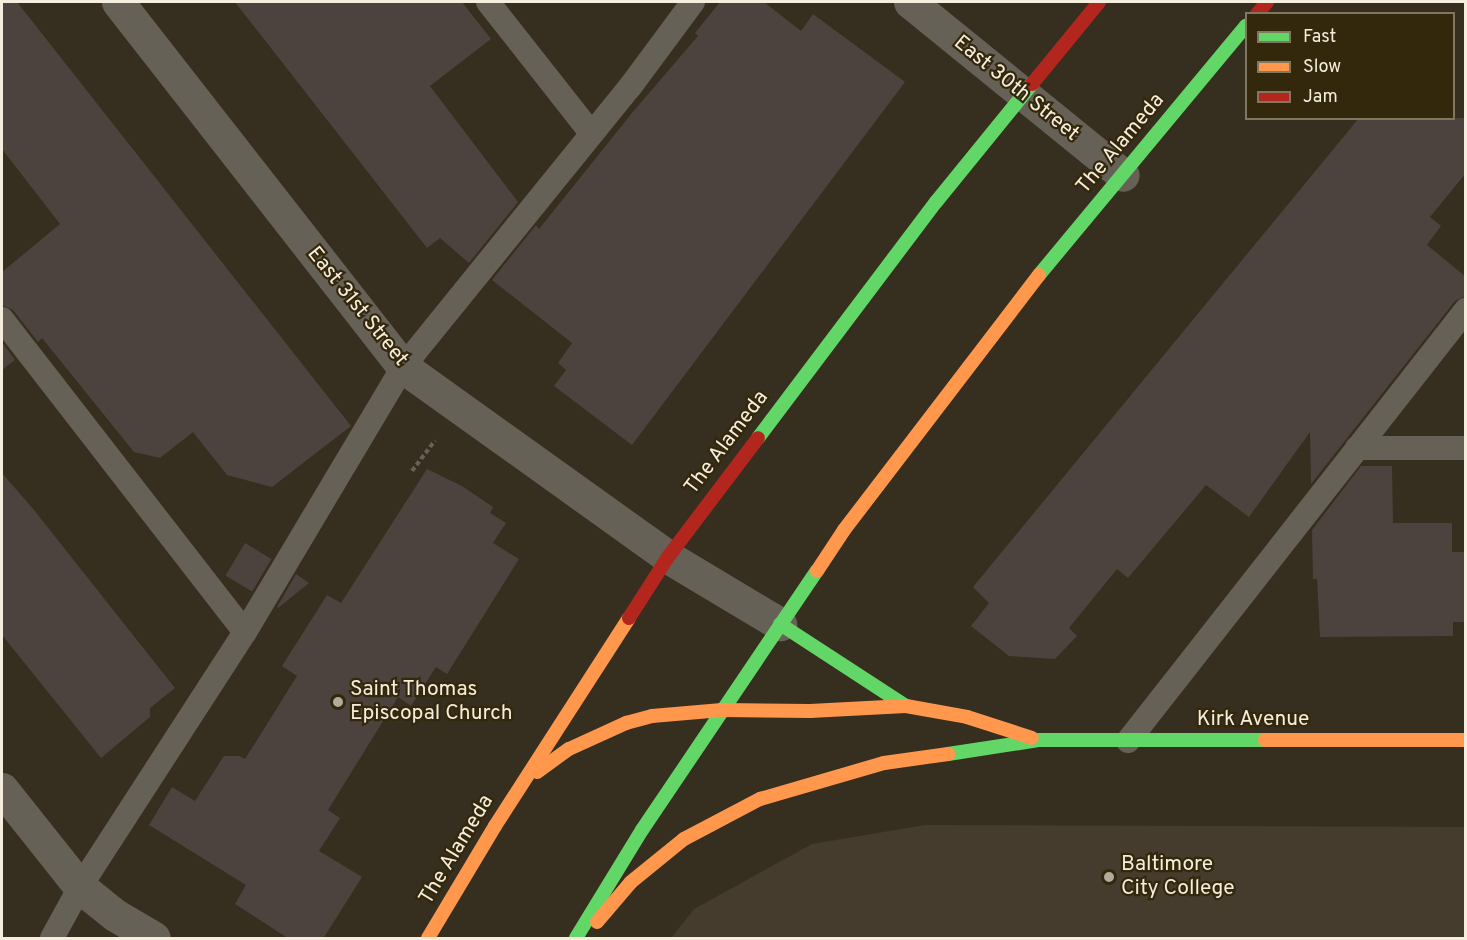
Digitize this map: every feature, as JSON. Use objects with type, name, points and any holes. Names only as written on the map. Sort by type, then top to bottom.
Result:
[{"type":"main road","name":"The Alameda","points":[[428,939],[519,788],[668,557],[936,202],[1099,2]]},
{"type":"main road","name":"The Alameda","points":[[576,939],[642,830],[722,710],[890,469],[1047,263],[1245,27]]},
{"type":"main road","name":"Kirk Avenue","points":[[780,624],[906,706]]},
{"type":"main road","name":"Kirk Avenue","points":[[519,788],[568,749],[626,723],[652,716],[722,710],[792,712],[906,706],[967,717],[1040,740]]},
{"type":"main road","name":"Kirk Avenue","points":[[584,939],[631,882],[684,839],[760,800],[820,778],[884,763],[1040,740],[1466,740]]},
{"type":"street","name":"East 31st Street","points":[[118,2],[403,367],[668,557],[780,624]]},
{"type":"street","name":"East 30th Street","points":[[910,2],[1123,175]]},
{"type":"street","points":[[2,789],[80,887],[115,915],[154,939]]},
{"type":"lane","points":[[488,2],[591,133]]},
{"type":"lane","points":[[52,939],[80,887],[245,632],[403,367],[630,87],[693,2]]},
{"type":"lane","points":[[1128,741],[1466,310]]},
{"type":"lane","points":[[2,319],[245,632]]},
{"type":"lane","points":[[1357,448],[1466,448]]},
{"type":"path","points":[[412,471],[441,433]]},
{"type":"shaded area","name":"Baltimore City College","points":[[925,825],[1465,827],[1465,938],[671,938],[694,909],[812,844]]},
{"type":"building","points":[[2,2],[17,2],[351,426],[272,487],[227,475],[193,432],[160,458],[134,452],[42,338],[38,342],[13,310],[2,305],[2,272],[60,224],[2,149]]},
{"type":"building","points":[[235,2],[462,2],[491,39],[430,86],[518,202],[469,263],[440,238],[427,248]]},
{"type":"building","points":[[720,2],[764,2],[801,31],[813,14],[905,82],[632,445],[554,386],[566,370],[558,363],[572,343],[492,280],[536,225],[539,229],[632,113],[698,36],[695,33]]},
{"type":"building","points":[[1466,118],[1466,173],[1430,217],[1441,226],[1427,245],[1466,277],[1466,296],[1455,301],[1311,484],[1310,432],[1249,517],[1206,485],[1128,578],[1117,569],[1069,628],[1077,636],[1055,659],[1009,656],[971,626],[989,603],[973,587],[1357,120]]},
{"type":"building","points":[[2,342],[15,360],[2,370]]},
{"type":"building","points":[[1361,466],[1392,466],[1393,523],[1452,523],[1452,552],[1466,552],[1466,622],[1453,622],[1453,636],[1320,637],[1317,579],[1313,579],[1312,530]]},
{"type":"building","name":"Saint Thomas Episcopal Church","points":[[427,469],[462,486],[493,507],[490,513],[506,523],[493,543],[519,559],[447,674],[436,667],[411,706],[398,697],[328,810],[340,818],[319,851],[362,877],[323,939],[289,939],[235,904],[246,885],[149,825],[172,787],[195,801],[224,756],[239,756],[245,759],[297,676],[282,666],[327,595],[341,603]]},
{"type":"building","points":[[2,473],[175,688],[150,708],[150,717],[101,758],[2,635]]},
{"type":"building","points":[[245,543],[272,559],[252,592],[225,576]]},
{"type":"building","points":[[296,574],[309,583],[278,608],[277,607]]},
{"type":"traffic: fast","points":[[1039,275],[1245,27]]},
{"type":"traffic: fast","points":[[758,438],[936,202],[1032,84]]},
{"type":"traffic: fast","points":[[576,938],[642,830],[817,571]]},
{"type":"traffic: fast","points":[[780,624],[906,706]]},
{"type":"traffic: fast","points":[[948,754],[1040,740],[1265,740]]},
{"type":"traffic: slow","points":[[817,571],[844,530],[1039,275]]},
{"type":"traffic: slow","points":[[428,938],[495,826],[629,618]]},
{"type":"traffic: slow","points":[[722,710],[810,711],[906,706],[967,717],[1032,738]]},
{"type":"traffic: slow","points":[[537,772],[569,749],[626,723],[652,716],[722,710]]},
{"type":"traffic: slow","points":[[1265,740],[1466,740]]},
{"type":"traffic: slow","points":[[597,922],[631,882],[684,839],[760,799],[884,763],[948,754]]},
{"type":"traffic: jam","points":[[1032,84],[1099,2]]},
{"type":"traffic: jam","points":[[1259,12],[1267,2]]},
{"type":"traffic: jam","points":[[629,618],[668,557],[758,438]]},
{"type":"place","name":"Saint Thomas Episcopal Church","points":[[338,702]]},
{"type":"place","name":"Baltimore City College","points":[[1109,877]]}]
